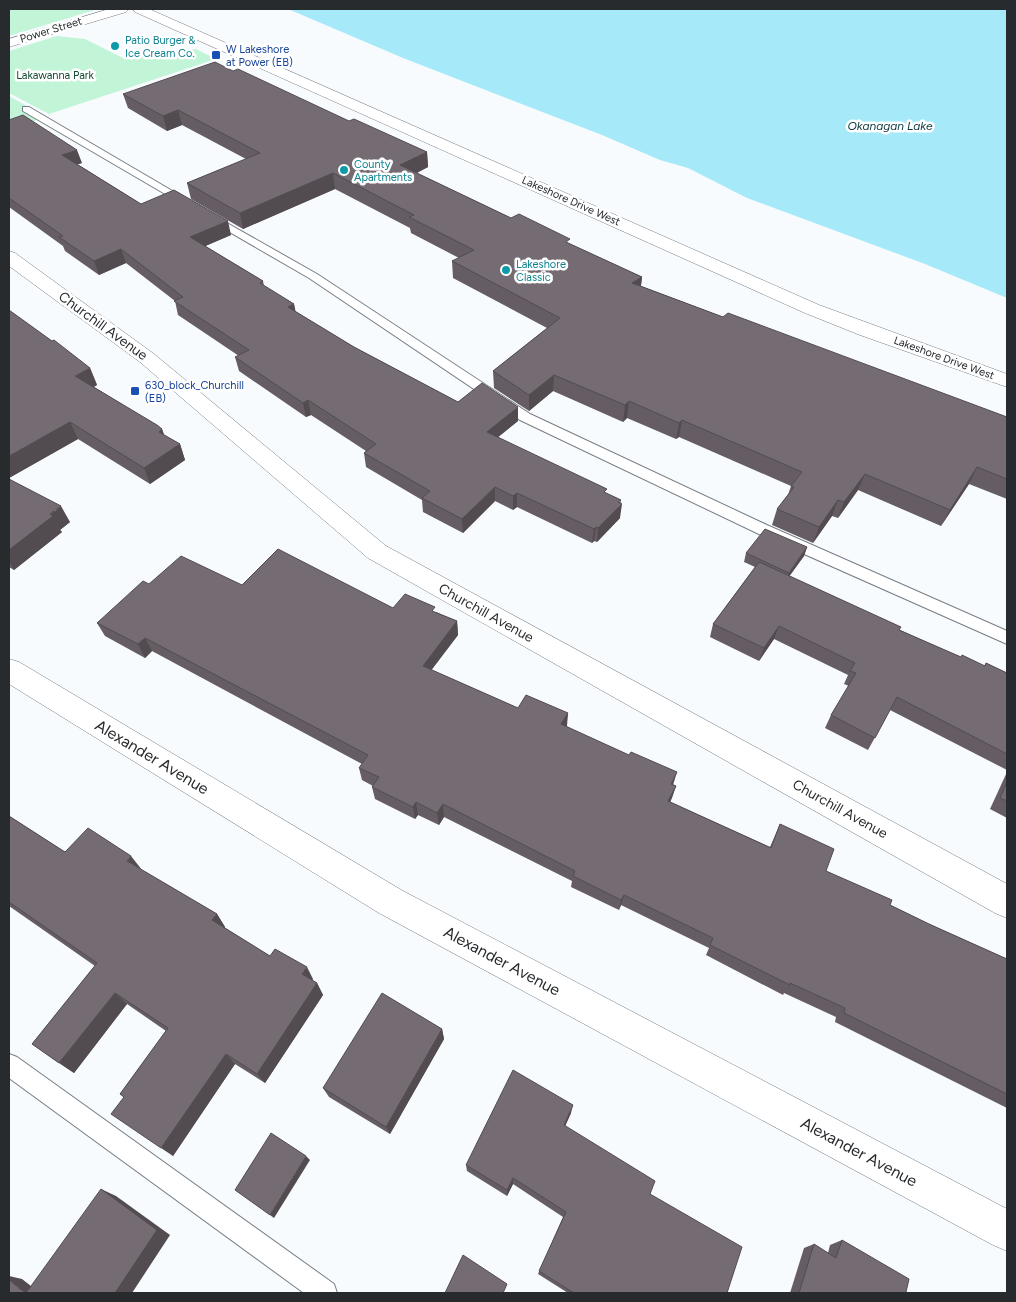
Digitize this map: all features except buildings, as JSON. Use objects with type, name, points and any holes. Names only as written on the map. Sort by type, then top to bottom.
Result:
[{"type":"street","name":"Power Street","points":[[9,43],[122,9]]},
{"type":"street","name":"Lakeshore Drive West","points":[[139,9],[803,305],[867,331],[1007,381]]},
{"type":"street","name":"Churchill Avenue","points":[[9,257],[147,358],[376,552],[1007,902]]},
{"type":"street","name":"Alexander Avenue","points":[[9,670],[391,902],[1007,1231]]},
{"type":"lane","points":[[26,109],[313,276],[525,417],[764,530],[1007,638]]},
{"type":"lane","points":[[9,1065],[325,1293]]},
{"type":"green space","name":"Lakawanna Park","points":[[9,9],[98,9],[9,36]]},
{"type":"green space","name":"Lakawanna Park","points":[[57,36],[85,39],[125,59],[144,53],[196,49],[216,59],[49,114],[9,93],[9,51]]},
{"type":"green space","name":"Lakawanna Park","points":[[9,96],[41,114],[35,121],[9,130]]},
{"type":"water","name":"Okanagan Lake","points":[[288,9],[1007,9],[1007,298],[925,264],[747,198],[688,168],[660,160],[602,135],[403,58]]},
{"type":"place","name":"Patio Burger & Ice Cream Co.","points":[[115,46]]},
{"type":"place","name":"W Lakeshore at Power (EB)","points":[[216,55]]},
{"type":"place","name":"County Apartments","points":[[344,170]]},
{"type":"place","name":"Lakeshore Classic","points":[[506,270]]},
{"type":"place","name":"630_block_Churchill (EB)","points":[[135,391]]}]
